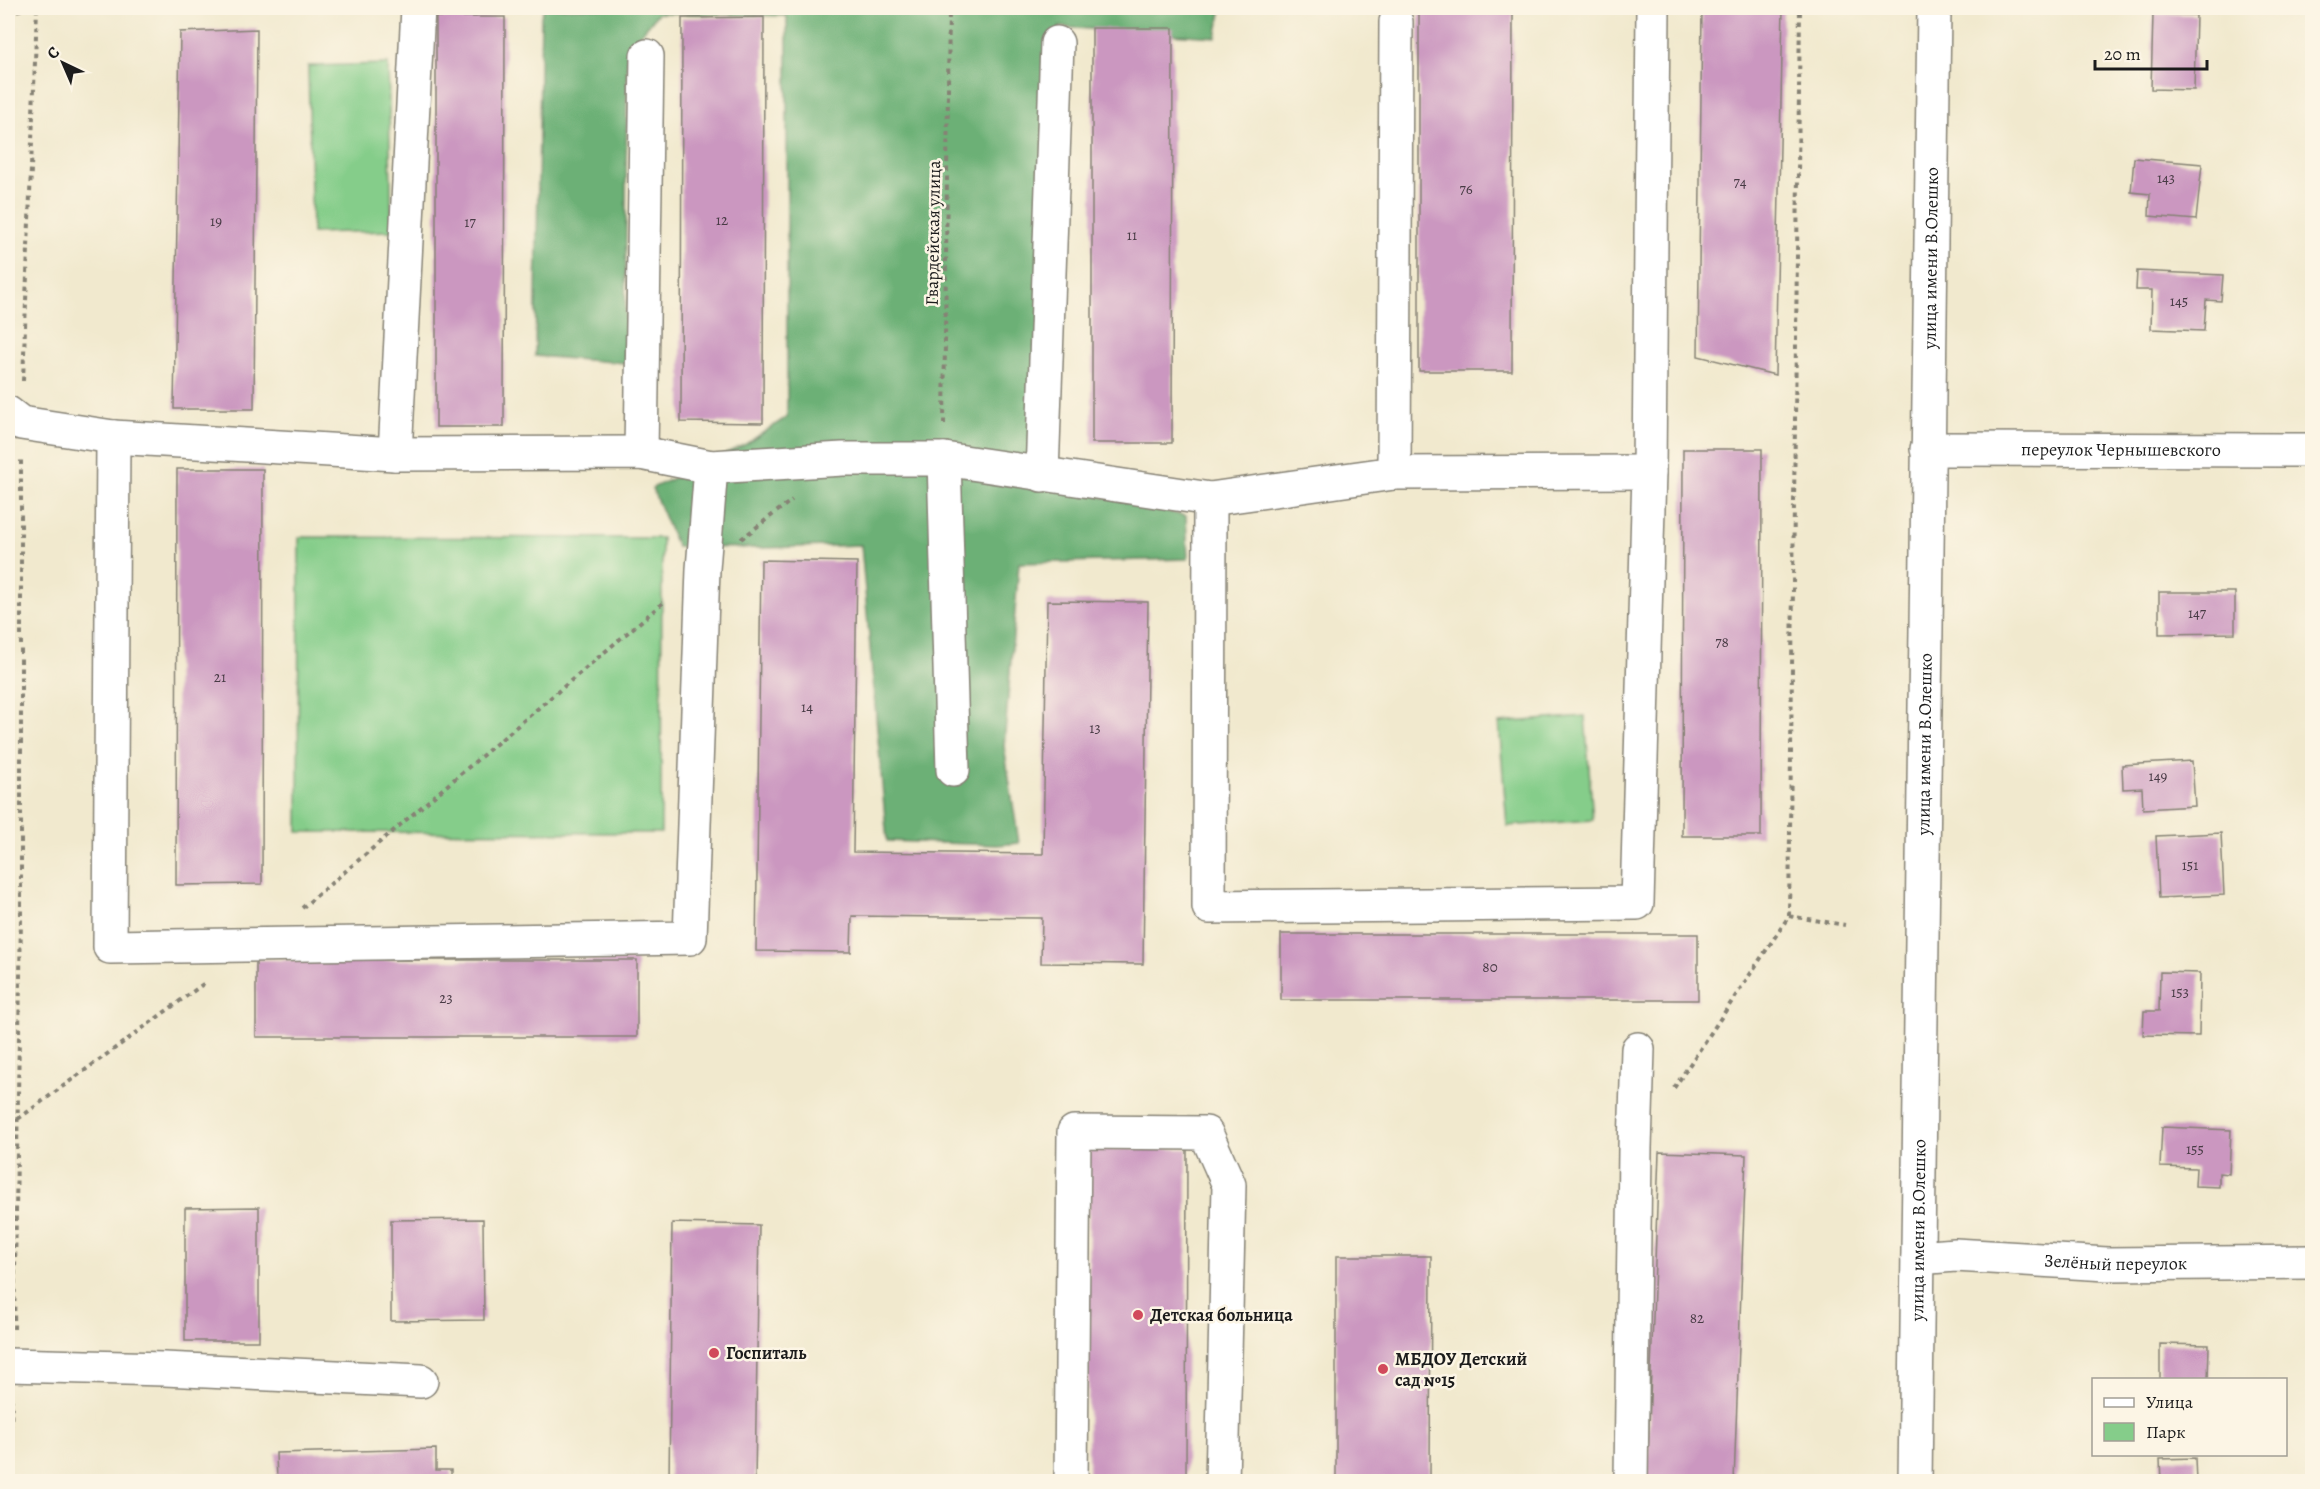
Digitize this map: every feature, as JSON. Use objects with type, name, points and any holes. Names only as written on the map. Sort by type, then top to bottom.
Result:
[{"type":"street","points":[[395,454],[418,8]]},
{"type":"street","points":[[1210,499],[1209,907],[1637,903],[1649,472],[1653,8]]},
{"type":"street","name":"улица имени В.Олешко","points":[[1915,1482],[1934,8]]},
{"type":"street","points":[[1394,473],[1396,22]]},
{"type":"street","points":[[1042,475],[1057,43]]},
{"type":"street","points":[[641,453],[647,56]]},
{"type":"street","points":[[14,418],[112,437],[395,454],[641,453],[711,467],[843,459],[944,459],[1210,499],[1394,473],[1649,472]]},
{"type":"street","points":[[112,437],[110,947],[690,938],[703,569],[711,467]]},
{"type":"street","name":"переулок Чернышевского","points":[[1927,449],[2313,450]]},
{"type":"street","points":[[944,459],[953,770]]},
{"type":"street","points":[[1631,1482],[1638,1049]]},
{"type":"street","points":[[1071,1482],[1074,1132],[1206,1133],[1229,1185],[1222,1482]]},
{"type":"street","name":"Зелёный переулок","points":[[1918,1258],[1955,1255],[2107,1264],[2313,1262]]},
{"type":"street","points":[[11,1365],[422,1381]]},
{"type":"path","points":[[8,12],[32,8]]},
{"type":"path","points":[[9,1482],[21,918],[14,418],[37,8]]},
{"type":"path","name":"Гвардейская улица","points":[[944,459],[949,8]]},
{"type":"path","points":[[1673,1090],[1789,916],[1800,8]]},
{"type":"path","points":[[260,943],[703,569],[797,496]]},
{"type":"path","points":[[1789,916],[1845,925]]},
{"type":"path","points":[[18,1120],[211,978]]},
{"type":"green space","points":[[544,8],[1222,8],[1216,37],[1059,27],[1035,451],[1046,484],[1186,516],[1188,559],[1019,563],[1004,746],[1019,843],[997,845],[887,841],[861,545],[764,548],[677,547],[652,488],[746,444],[787,417],[787,16],[658,13],[627,51],[625,363],[535,356],[541,16]]},
{"type":"green space","points":[[388,64],[392,231],[312,233],[308,66]]},
{"type":"green space","points":[[299,537],[662,538],[661,833],[298,832]]},
{"type":"green space","points":[[1585,716],[1593,820],[1507,826],[1499,723]]},
{"type":"building","points":[[1419,8],[1513,8],[1512,371],[1419,371]]},
{"type":"building","points":[[1702,8],[1783,8],[1775,375],[1698,356]]},
{"type":"building","points":[[2153,14],[2196,15],[2194,90],[2151,89]]},
{"type":"building","points":[[436,17],[505,17],[504,427],[436,427]]},
{"type":"building","points":[[764,17],[763,423],[681,422],[682,18]]},
{"type":"building","points":[[1092,28],[1173,28],[1172,443],[1092,443]]},
{"type":"building","points":[[257,29],[254,409],[174,409],[180,32]]},
{"type":"building","points":[[2134,158],[2202,164],[2196,220],[2149,216],[2150,194],[2131,192]]},
{"type":"building","points":[[2137,271],[2223,275],[2221,301],[2206,300],[2204,331],[2151,329],[2152,290],[2136,290]]},
{"type":"building","points":[[1683,449],[1762,449],[1761,836],[1682,836]]},
{"type":"building","points":[[177,469],[263,469],[262,884],[176,885]]},
{"type":"building","points":[[761,560],[857,562],[853,852],[1043,854],[1047,601],[1148,602],[1143,964],[1041,963],[1042,918],[852,916],[851,952],[756,951]]},
{"type":"building","points":[[2159,592],[2235,592],[2235,633],[2159,634]]},
{"type":"building","points":[[2192,761],[2195,806],[2143,809],[2142,788],[2123,789],[2122,765]]},
{"type":"building","points":[[2221,833],[2224,895],[2159,898],[2156,836]]},
{"type":"building","points":[[1281,934],[1698,934],[1698,1000],[1281,1000]]},
{"type":"building","points":[[256,960],[637,960],[637,1037],[256,1037]]},
{"type":"building","points":[[2160,972],[2200,973],[2199,1036],[2143,1035],[2144,1011],[2159,1011]]},
{"type":"building","points":[[2162,1127],[2231,1130],[2229,1174],[2219,1173],[2219,1187],[2195,1186],[2196,1168],[2160,1167]]},
{"type":"building","name":"Детская больница","points":[[1089,1149],[1187,1149],[1186,1482],[1088,1482]]},
{"type":"building","points":[[1659,1152],[1746,1155],[1734,1482],[1647,1482]]},
{"type":"building","points":[[259,1207],[259,1341],[185,1341],[185,1208]]},
{"type":"building","points":[[483,1219],[484,1320],[391,1321],[391,1220]]},
{"type":"building","name":"Госпиталь","points":[[672,1223],[759,1225],[755,1482],[669,1482]]},
{"type":"building","name":"МБДОУ Детский сад №15","points":[[1336,1256],[1431,1256],[1430,1482],[1336,1482]]},
{"type":"building","points":[[2160,1344],[2209,1345],[2208,1378],[2160,1378]]},
{"type":"building","points":[[436,1449],[436,1470],[451,1470],[451,1482],[277,1482],[276,1453]]},
{"type":"building","points":[[2195,1458],[2196,1482],[2161,1482],[2160,1459]]},
{"type":"place","name":"Детская больница","points":[[1138,1315]]},
{"type":"place","name":"Госпиталь","points":[[714,1353]]},
{"type":"place","name":"МБДОУ Детский сад №15","points":[[1383,1369]]}]
